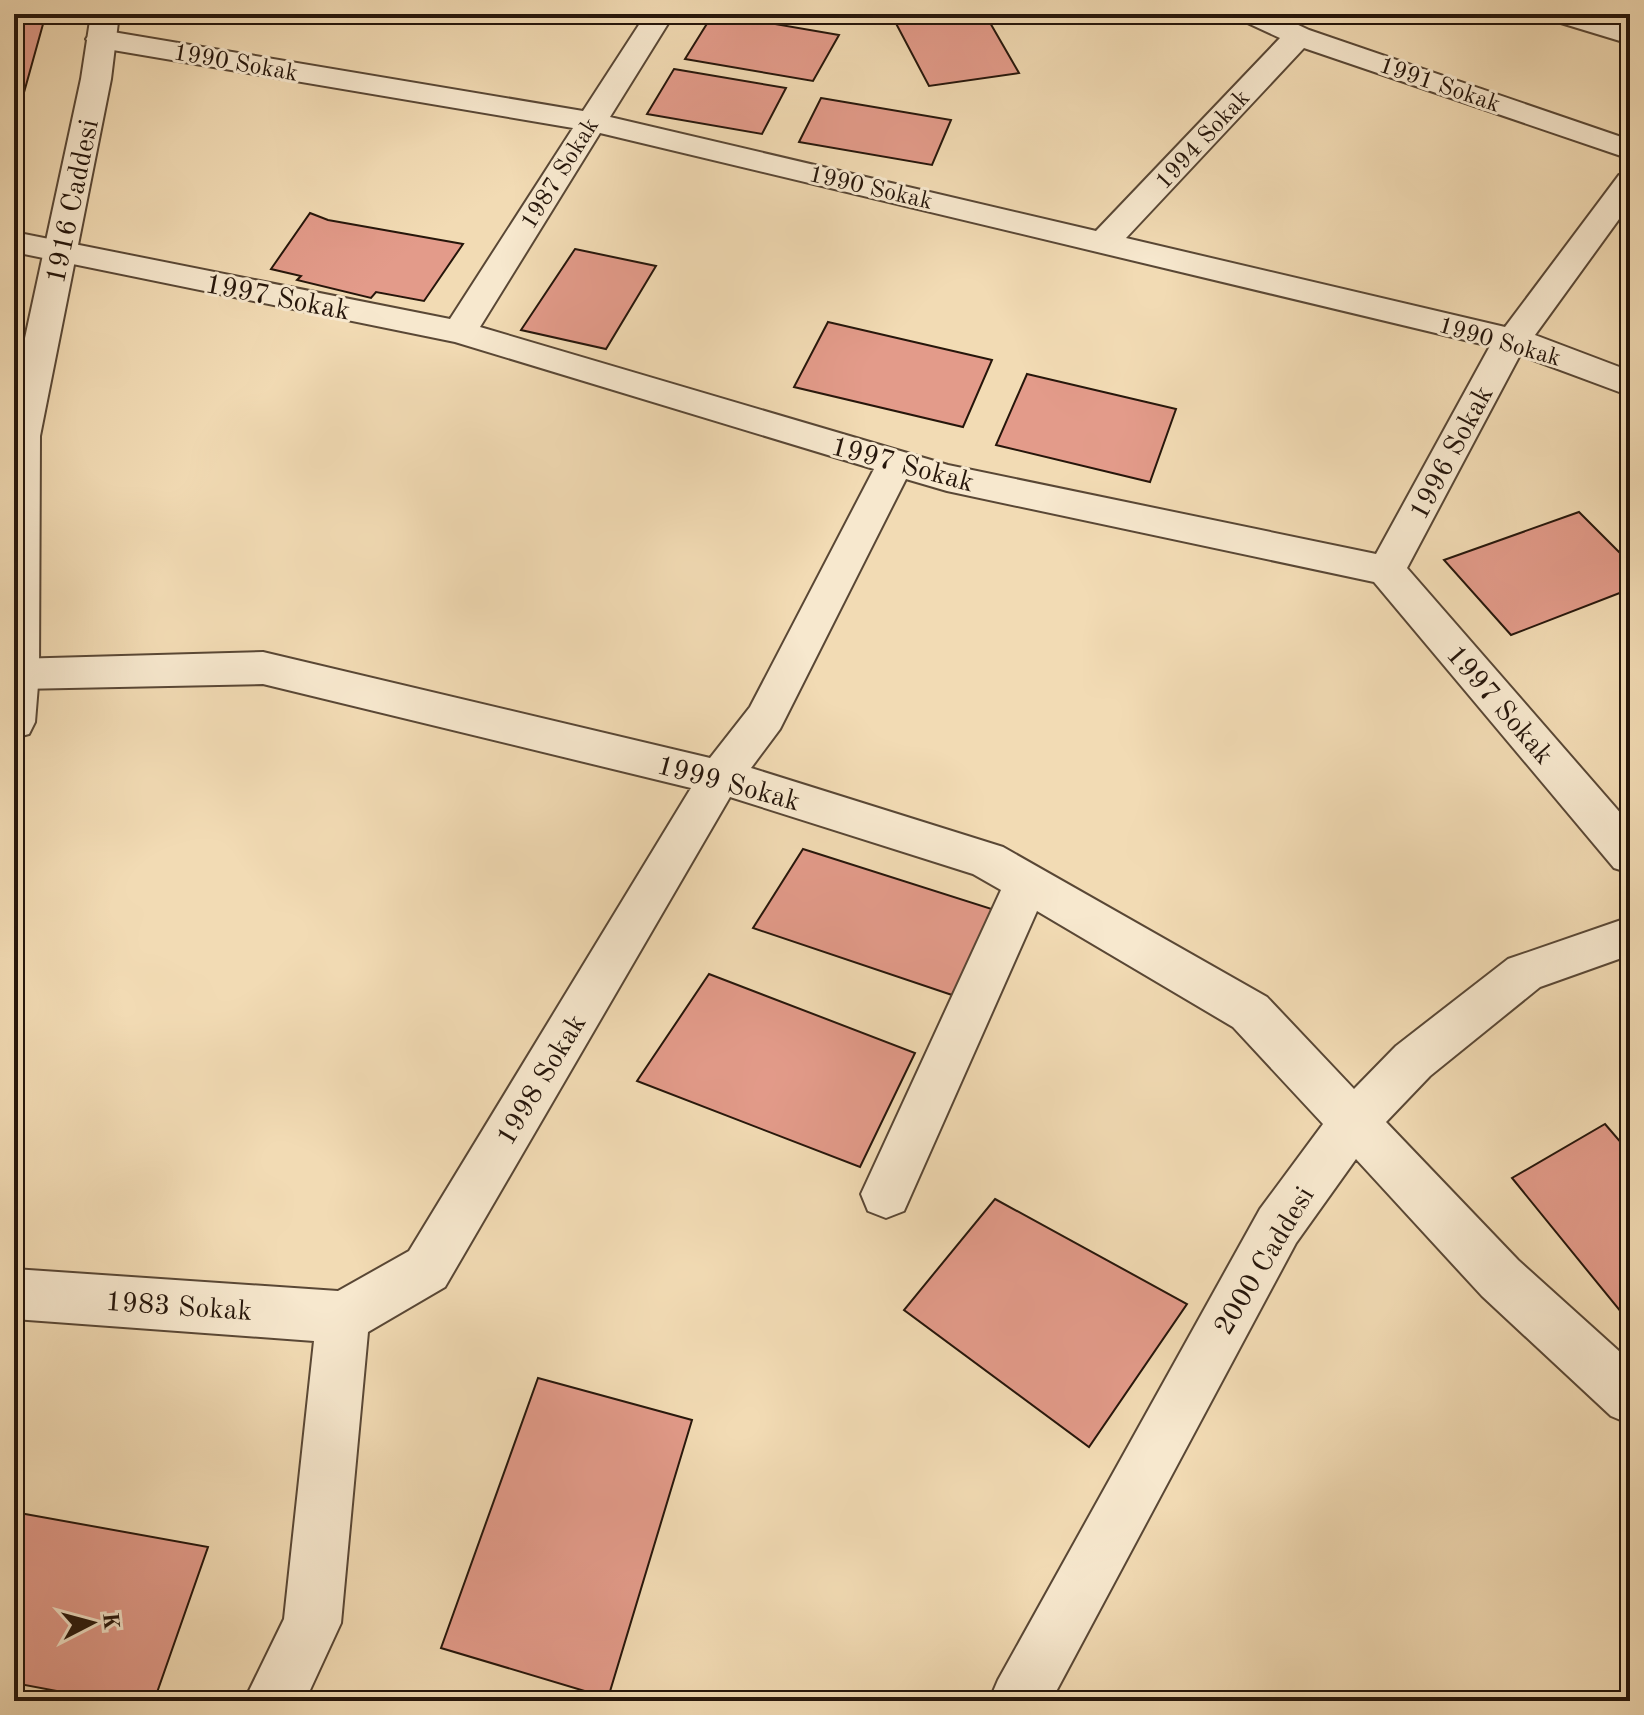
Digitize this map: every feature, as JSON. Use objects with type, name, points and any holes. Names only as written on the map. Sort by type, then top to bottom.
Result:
[{"type":"street","name":"1987 Sokak","points":[[459,332],[660,14]]},
{"type":"street","name":"1991 Sokak","points":[[1251,14],[1299,36],[1630,150]]},
{"type":"street","points":[[1561,14],[1630,35]]},
{"type":"street","name":"1990 Sokak","points":[[103,26],[592,122],[1104,242],[1514,340],[1630,384]]},
{"type":"street","name":"1916 Caddesi","points":[[14,722],[19,673],[18,436],[96,79],[103,26]]},
{"type":"street","name":"1994 Sokak","points":[[1104,242],[1299,36]]},
{"type":"street","name":"1996 Sokak","points":[[1386,570],[1502,355],[1630,182]]},
{"type":"street","name":"1997 Sokak","points":[[14,242],[459,332],[947,478],[1386,570],[1630,855]]},
{"type":"street","name":"1998 Sokak","points":[[343,1317],[427,1269],[719,778],[765,718],[896,462]]},
{"type":"street","name":"1999 Sokak","points":[[19,673],[263,668],[759,787],[987,860],[1250,1012],[1500,1278],[1630,1397]]},
{"type":"street","points":[[886,1194],[1027,883]]},
{"type":"street","name":"2000 Caddesi","points":[[1019,1701],[1278,1226],[1353,1123],[1413,1061],[1524,973],[1630,936]]},
{"type":"street","name":"1983 Sokak","points":[[14,1294],[343,1317]]},
{"type":"street","points":[[274,1701],[312,1623],[343,1317]]},
{"type":"building","points":[[713,14],[839,35],[813,81],[685,59]]},
{"type":"building","points":[[891,14],[985,14],[1019,73],[929,86]]},
{"type":"building","points":[[45,17],[23,96],[14,96],[14,19]]},
{"type":"building","points":[[674,69],[786,88],[762,134],[647,114]]},
{"type":"building","points":[[821,98],[951,120],[932,165],[799,142]]},
{"type":"building","points":[[310,213],[328,220],[463,244],[424,301],[376,292],[371,298],[297,280],[301,276],[271,269]]},
{"type":"building","points":[[575,249],[656,266],[606,349],[521,330]]},
{"type":"building","points":[[828,322],[992,360],[963,427],[794,387]]},
{"type":"building","points":[[1027,374],[1176,409],[1150,482],[996,445]]},
{"type":"building","points":[[1579,512],[1630,563],[1630,589],[1511,635],[1444,560]]},
{"type":"building","points":[[803,849],[998,911],[952,995],[753,928]]},
{"type":"building","points":[[709,974],[915,1053],[860,1167],[637,1081]]},
{"type":"building","points":[[1605,1124],[1630,1153],[1630,1323],[1512,1178]]},
{"type":"building","points":[[995,1199],[1187,1304],[1089,1447],[904,1310]]},
{"type":"building","points":[[538,1378],[692,1420],[608,1698],[441,1648]]},
{"type":"building","points":[[14,1512],[208,1547],[154,1701],[110,1701],[14,1683]]}]
